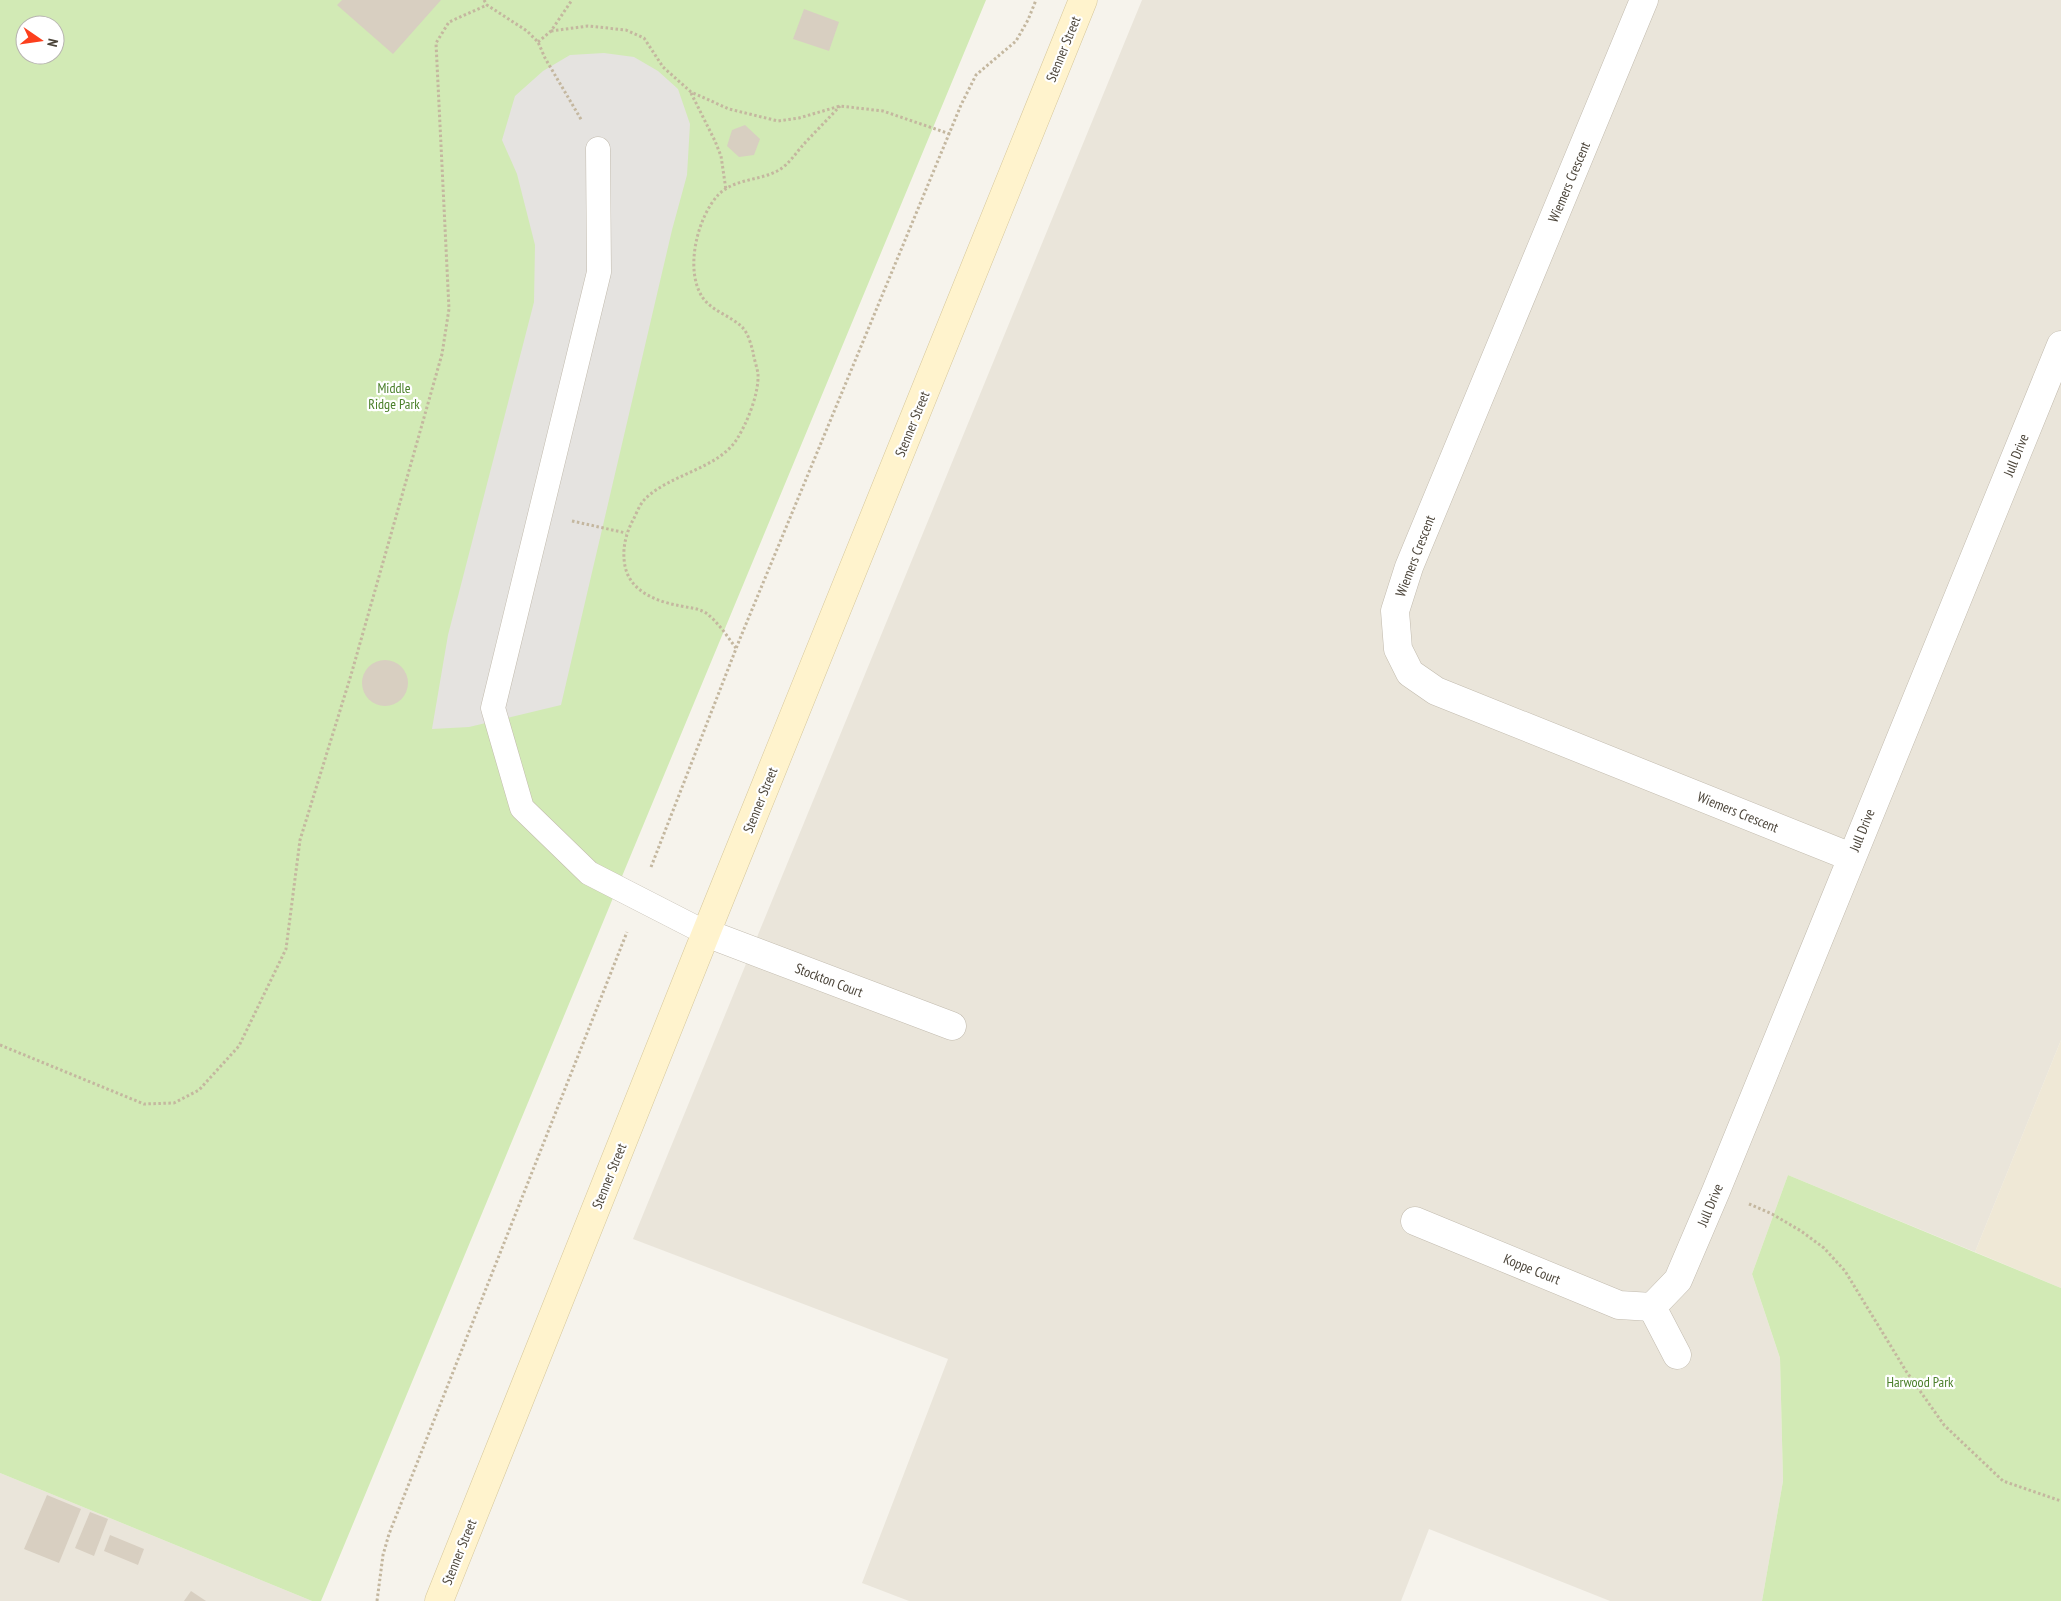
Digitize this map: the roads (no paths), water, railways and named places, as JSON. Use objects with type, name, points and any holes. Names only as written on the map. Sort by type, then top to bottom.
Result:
[{"type":"main road","name":"Stenner Street","points":[[440,1601],[706,933],[1083,0]]},
{"type":"street","name":"Wiemers Crescent","points":[[1644,0],[1409,567],[1395,611],[1398,649],[1410,673],[1436,691],[1850,857]]},
{"type":"street","name":"Jull Drive","points":[[1652,1307],[1678,1280],[1716,1191],[1850,857],[2061,345]]},
{"type":"street","name":"Stockton Court","points":[[706,933],[952,1026]]},
{"type":"street","name":"Koppe Court","points":[[1415,1221],[1619,1305],[1652,1307]]},
{"type":"street","points":[[1652,1307],[1678,1355]]},
{"type":"lane","points":[[598,148],[599,272],[493,708],[522,808],[589,873],[706,933]]},
{"type":"park label","name":"Middle Ridge Park","points":[[394,396]]},
{"type":"park label","name":"Harwood Park","points":[[1920,1382]]}]
